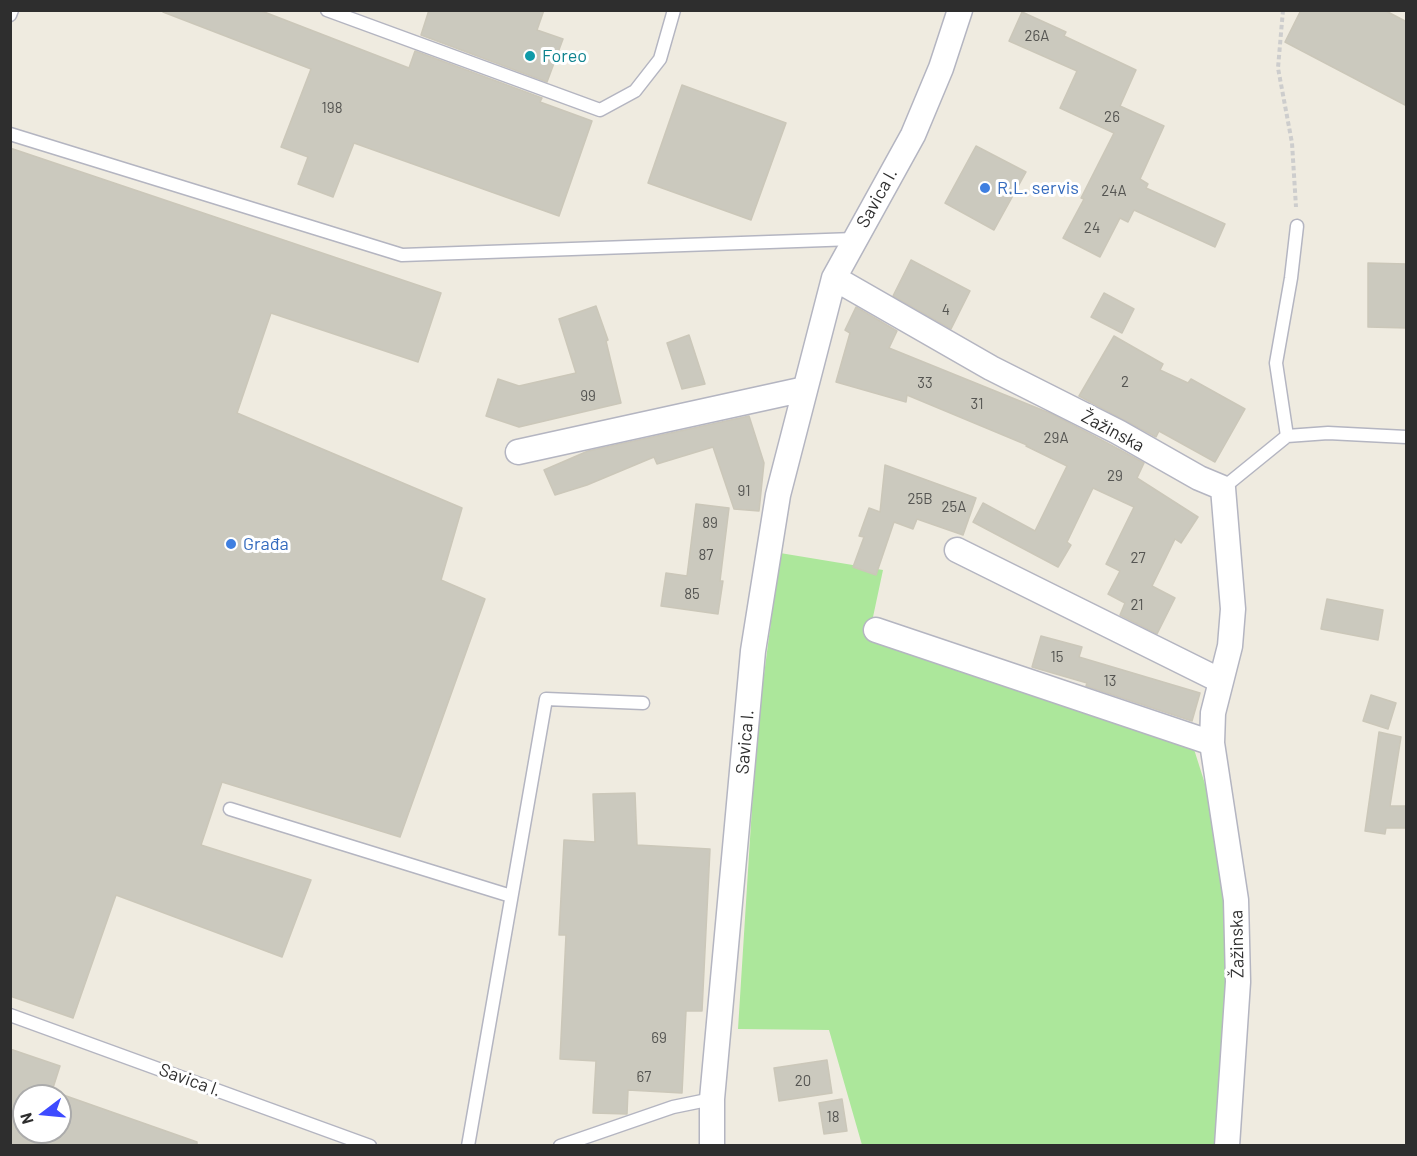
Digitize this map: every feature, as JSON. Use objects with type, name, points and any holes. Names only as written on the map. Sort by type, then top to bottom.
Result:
[{"type":"street","name":"Savica I.","points":[[712,1146],[712,1099],[753,651],[778,495],[834,278],[912,135],[940,68],[960,10]]},
{"type":"street","name":"Žažinska","points":[[834,278],[991,368],[1119,432],[1199,478],[1223,488],[1233,609],[1230,646],[1213,713],[1212,743],[1236,900],[1238,982],[1227,1146]]},
{"type":"street","points":[[518,452],[805,389]]},
{"type":"street","points":[[957,550],[1221,681]]},
{"type":"street","points":[[876,630],[1212,743]]},
{"type":"lane","points":[[10,15],[12,10]]},
{"type":"lane","points":[[327,10],[600,110],[635,91],[660,59],[674,10]]},
{"type":"lane","points":[[10,134],[402,255],[854,239]]},
{"type":"lane","points":[[1287,436],[1276,363],[1297,226]]},
{"type":"lane","points":[[1223,488],[1287,436],[1328,433],[1407,437]]},
{"type":"lane","points":[[468,1146],[546,699],[643,703]]},
{"type":"lane","points":[[230,809],[511,896]]},
{"type":"lane","name":"Savica I.","points":[[10,1015],[370,1146]]},
{"type":"lane","points":[[560,1146],[673,1107],[712,1099]]},
{"type":"path","points":[[1283,10],[1278,68],[1292,143],[1297,226]]},
{"type":"green space","points":[[780,553],[883,570],[873,617],[875,636],[1193,746],[1211,803],[1223,863],[1227,988],[1217,1145],[862,1145],[829,1030],[738,1029],[757,728]]},
{"type":"building","points":[[163,10],[259,10],[409,68],[415,51],[542,98],[540,102],[592,121],[559,216],[354,143],[333,197],[298,184],[308,157],[281,147],[311,69],[163,12]]},
{"type":"building","name":"Foreo","points":[[429,10],[544,10],[537,30],[563,39],[547,82],[421,35]]},
{"type":"building","points":[[1301,10],[1384,10],[1407,22],[1407,106],[1285,42]]},
{"type":"building","points":[[1022,12],[1066,32],[1064,36],[1136,70],[1120,106],[1164,126],[1140,179],[1148,184],[1146,188],[1225,224],[1215,247],[1134,210],[1128,222],[1120,218],[1100,257],[1063,238],[1084,199],[1081,198],[1114,133],[1060,108],[1077,71],[1009,41]]},
{"type":"building","points":[[682,85],[786,123],[751,220],[648,183]]},
{"type":"building","name":"R.L. servis","points":[[976,146],[1026,172],[994,230],[945,203]]},
{"type":"building","name":"Građa","points":[[10,148],[441,293],[418,362],[271,313],[237,413],[462,508],[441,580],[485,599],[400,837],[222,782],[201,845],[311,880],[282,957],[116,895],[73,1018],[10,996]]},
{"type":"building","points":[[911,260],[970,291],[951,329],[893,296]]},
{"type":"building","points":[[1368,263],[1407,264],[1407,328],[1368,327]]},
{"type":"building","points":[[1104,293],[1134,309],[1122,333],[1091,317]]},
{"type":"building","points":[[596,306],[608,340],[606,341],[621,403],[519,427],[486,416],[498,379],[519,386],[576,373],[559,319]]},
{"type":"building","points":[[856,307],[897,331],[889,348],[1052,414],[1144,463],[1137,478],[1198,517],[1181,543],[1175,539],[1152,586],[1175,598],[1157,634],[1120,615],[1125,603],[1108,594],[1120,571],[1106,564],[1134,507],[1093,488],[1067,542],[1071,545],[1058,567],[973,522],[983,503],[1035,531],[1067,466],[1027,445],[907,395],[906,402],[836,382],[850,333],[845,330]]},
{"type":"building","points":[[689,335],[705,384],[682,389],[667,343]]},
{"type":"building","points":[[1114,336],[1163,364],[1160,370],[1188,383],[1191,379],[1245,409],[1215,462],[1159,431],[1156,437],[1079,396]]},
{"type":"building","points":[[749,416],[764,463],[759,511],[734,509],[713,447],[657,464],[654,457],[587,485],[555,495],[544,470],[588,451]]},
{"type":"building","points":[[885,465],[976,498],[963,535],[917,519],[913,529],[894,522],[876,575],[853,567],[864,537],[859,536],[869,508],[880,512]]},
{"type":"building","points":[[696,504],[729,508],[718,614],[661,606],[666,573],[687,576]]},
{"type":"building","points":[[1327,599],[1383,610],[1378,640],[1321,629]]},
{"type":"building","points":[[1041,636],[1082,647],[1079,657],[1200,693],[1192,721],[1086,686],[1087,683],[1032,667]]},
{"type":"building","points":[[1371,695],[1396,703],[1388,729],[1363,721]]},
{"type":"building","points":[[1379,732],[1401,737],[1390,806],[1407,806],[1407,828],[1386,828],[1385,834],[1365,831]]},
{"type":"building","points":[[635,793],[637,845],[710,849],[702,1011],[686,1011],[682,1093],[628,1090],[627,1114],[593,1113],[596,1061],[560,1059],[566,935],[559,935],[564,840],[595,842],[593,794]]},
{"type":"building","points":[[10,1049],[60,1066],[54,1084],[12,1084],[12,1144],[72,1144],[72,1098],[197,1142],[197,1146],[10,1146]]},
{"type":"building","points":[[827,1060],[832,1093],[779,1101],[774,1068]]},
{"type":"building","points":[[842,1099],[847,1131],[824,1134],[819,1103]]},
{"type":"place","name":"Foreo","points":[[530,56]]},
{"type":"place","name":"R.L. servis","points":[[985,188]]},
{"type":"place","name":"Građa","points":[[231,544]]}]
